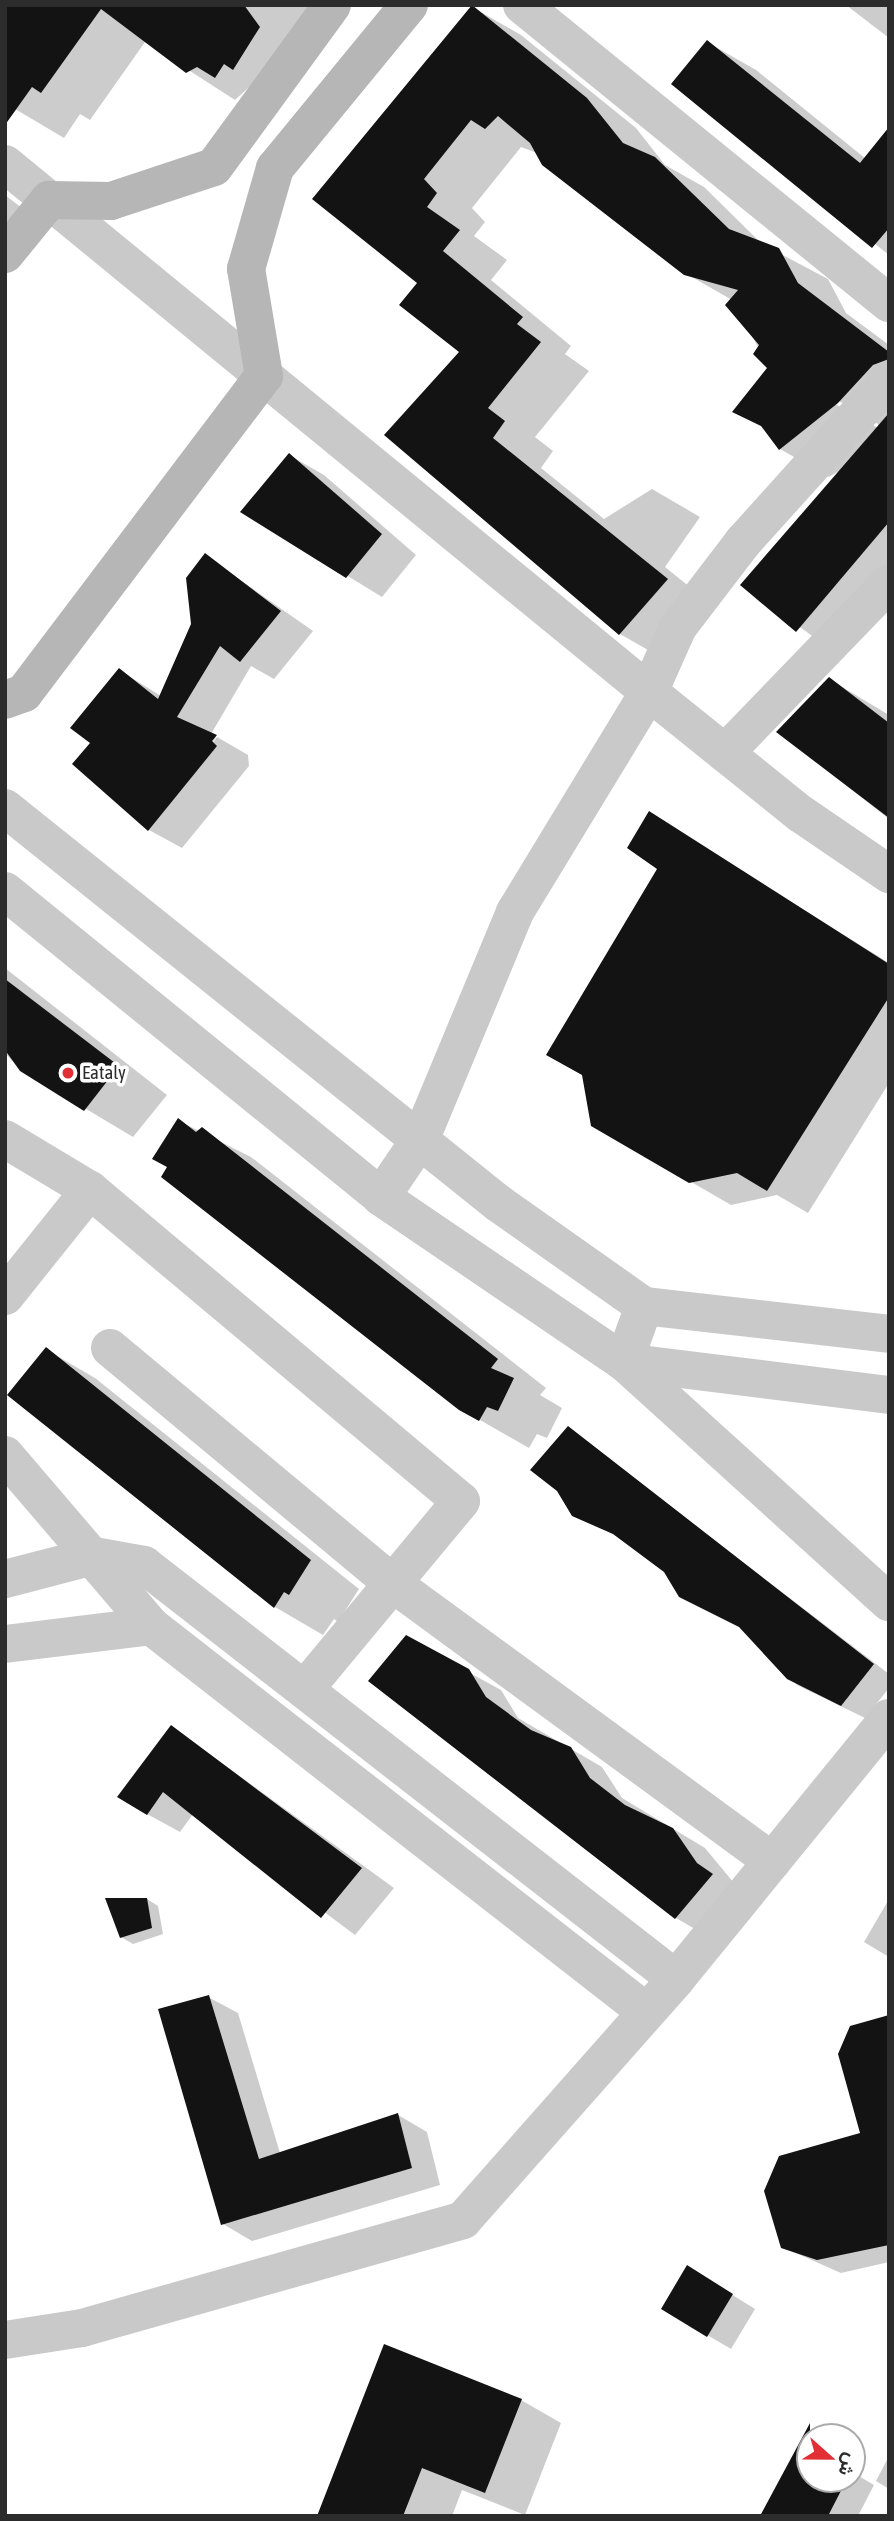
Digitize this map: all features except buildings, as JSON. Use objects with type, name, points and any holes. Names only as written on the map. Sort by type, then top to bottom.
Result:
[{"type":"street","points":[[49,200],[111,201],[214,167],[331,5]]},
{"type":"street","points":[[5,700],[24,693],[264,376],[246,269],[275,168],[409,5]]},
{"type":"street","points":[[522,5],[887,297]]},
{"type":"street","points":[[5,164],[649,692],[725,753],[889,874]]},
{"type":"street","points":[[5,254],[49,200]]},
{"type":"street","points":[[381,1197],[421,1138],[515,912],[649,692],[678,627],[735,553],[889,380]]},
{"type":"street","points":[[725,753],[889,583]]},
{"type":"street","points":[[5,808],[421,1138],[498,1203],[644,1306],[889,1334]]},
{"type":"street","points":[[5,891],[381,1197],[624,1362],[889,1602]]},
{"type":"street","points":[[5,1139],[90,1190],[461,1501],[304,1689]]},
{"type":"street","points":[[5,1296],[90,1190]]},
{"type":"street","points":[[624,1362],[644,1306]]},
{"type":"street","points":[[110,1348],[392,1583],[772,1861]]},
{"type":"street","points":[[624,1362],[889,1395]]},
{"type":"street","points":[[5,1455],[94,1556],[151,1626],[645,2011]]},
{"type":"street","points":[[5,1579],[94,1556],[144,1565],[676,1979]]},
{"type":"street","points":[[5,1644],[151,1626]]},
{"type":"street","points":[[5,2340],[82,2328],[463,2220],[676,1979],[889,1718]]},
{"type":"place","name":"Eataly","points":[[68,1073]]}]
